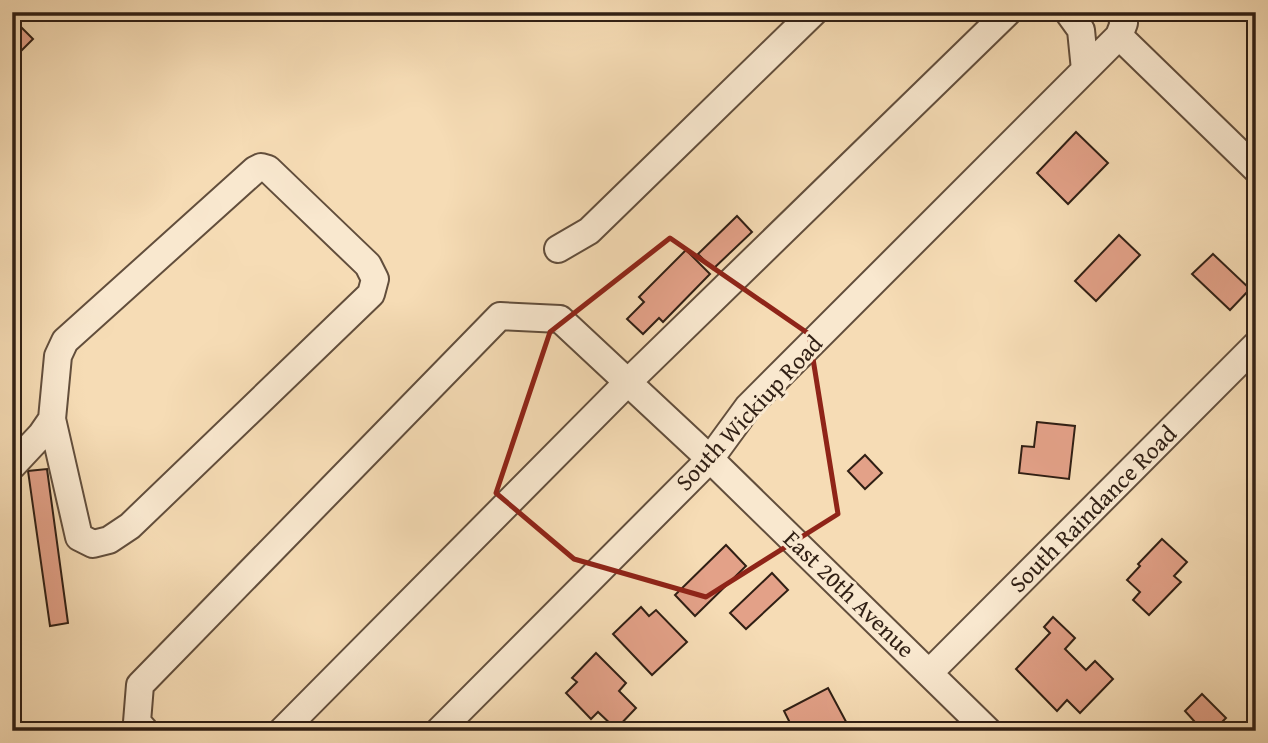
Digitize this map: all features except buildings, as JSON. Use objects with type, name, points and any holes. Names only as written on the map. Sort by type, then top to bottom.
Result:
[{"type":"street","points":[[558,249],[589,230],[814,12]]},
{"type":"street","points":[[282,731],[628,382],[1008,12]]},
{"type":"street","points":[[1068,12],[1081,30],[1085,70]]},
{"type":"street","points":[[1120,24],[1256,169]]},
{"type":"street","name":"South Wickiup Road","points":[[439,731],[710,459],[748,407],[1085,70],[1120,24]]},
{"type":"street","points":[[12,466],[41,435],[51,419],[58,356],[65,341],[255,170],[261,167],[268,169],[369,265],[375,279],[371,294],[130,526],[109,540],[93,544],[79,537],[51,419]]},
{"type":"street","name":"East 20th Avenue","points":[[145,731],[136,722],[140,685],[500,316],[560,319],[710,459],[988,731]]},
{"type":"street","name":"South Raindance Road","points":[[930,672],[1256,345]]},
{"type":"highlighted area","points":[[670,238],[809,334],[838,514],[706,597],[574,559],[496,493],[550,332]]}]
